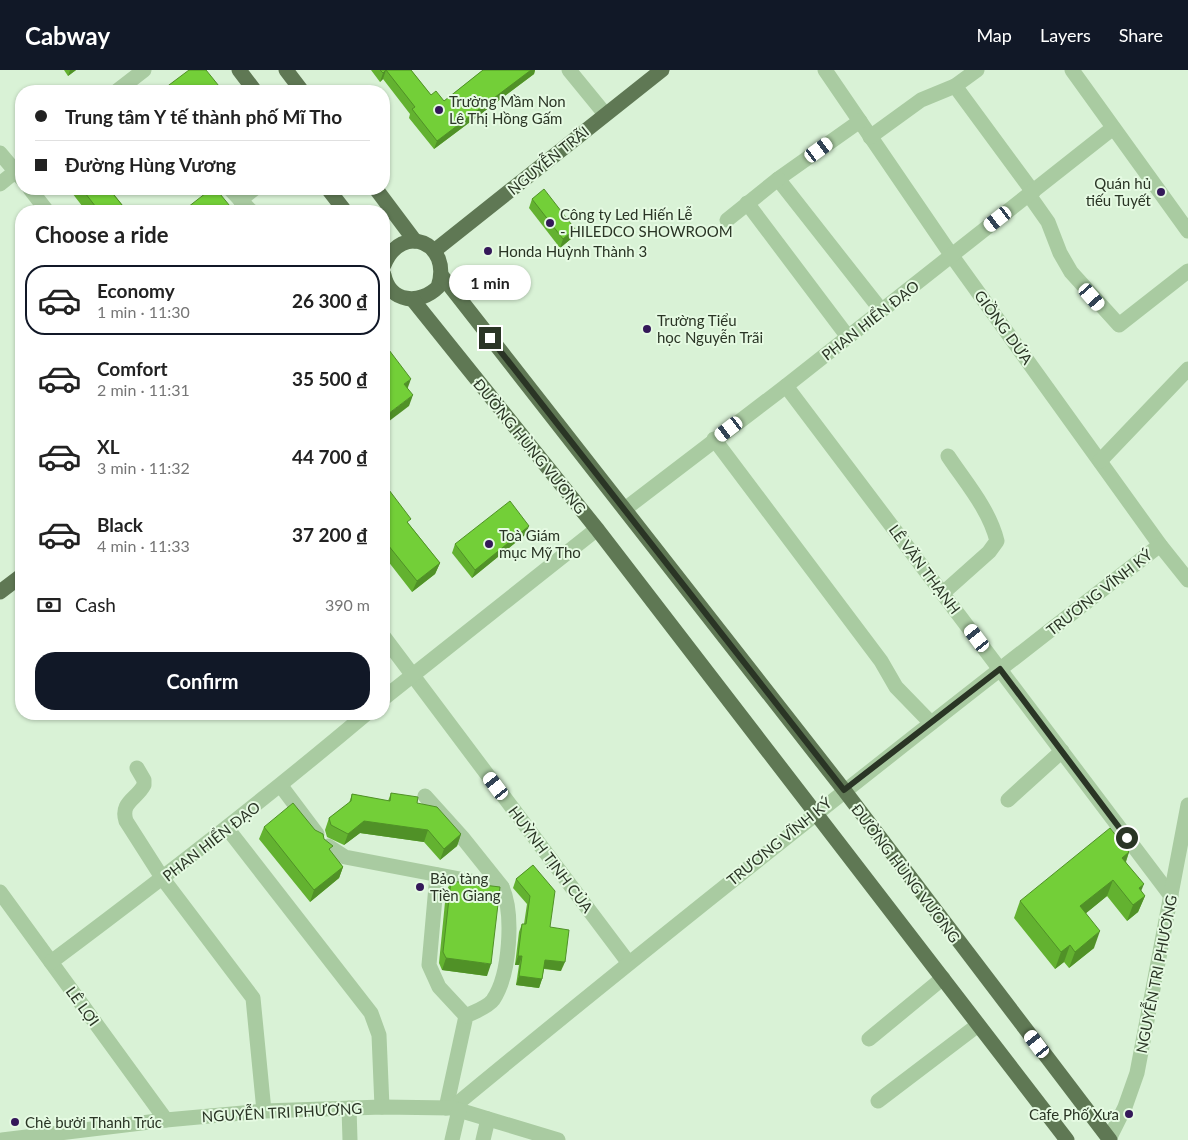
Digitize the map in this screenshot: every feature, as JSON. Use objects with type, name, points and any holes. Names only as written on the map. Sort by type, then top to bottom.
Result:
[{"type":"main road","points":[[239,70],[250,85]]},
{"type":"main road","points":[[286,70],[297,85]]},
{"type":"main road","name":"NGUYỄN TRÃI","points":[[434,251],[662,70]]},
{"type":"main road","points":[[390,208],[415,241]]},
{"type":"main road","points":[[390,255],[395,247],[405,241],[415,241],[426,244],[434,251],[442,267],[442,276],[438,287],[432,293],[413,300],[404,299],[390,288]]},
{"type":"main road","name":"ĐƯỜNG HÙNG VƯƠNG","points":[[442,276],[844,790],[1110,1140]]},
{"type":"main road","name":"ĐƯỜNG HÙNG VƯƠNG","points":[[413,300],[597,529],[1067,1140]]},
{"type":"main road","points":[[0,592],[15,581]]},
{"type":"street","points":[[125,85],[144,70]]},
{"type":"street","points":[[570,70],[605,114]]},
{"type":"street","name":"GIỒNG DỨA","points":[[824,70],[952,256],[1160,545],[1188,580]]},
{"type":"street","points":[[870,137],[926,96],[938,94],[955,86],[977,70]]},
{"type":"street","points":[[1072,70],[1188,231]]},
{"type":"street","points":[[955,86],[1031,193],[1048,222],[1060,253],[1071,272],[1119,325],[1188,271]]},
{"type":"street","points":[[726,220],[860,121]]},
{"type":"street","name":"PHAN HIỂN ĐẠO","points":[[624,509],[786,386],[1113,128]]},
{"type":"street","points":[[0,152],[15,167]]},
{"type":"street","points":[[0,184],[15,175]]},
{"type":"street","points":[[778,180],[881,310]]},
{"type":"street","points":[[35,195],[42,205]]},
{"type":"street","points":[[235,195],[244,205]]},
{"type":"street","points":[[747,203],[848,337]]},
{"type":"street","points":[[1100,461],[1188,369]]},
{"type":"street","name":"LÊ VĂN THẠNH","points":[[786,386],[1171,896]]},
{"type":"street","points":[[714,439],[881,661],[896,686],[931,724]]},
{"type":"street","points":[[943,593],[989,552],[997,541],[987,515],[948,456]]},
{"type":"street","points":[[390,693],[597,529]]},
{"type":"street","name":"TRƯƠNG VĨNH KÝ","points":[[452,1109],[628,962],[815,812],[1160,545]]},
{"type":"street","name":"HUỲNH TỊNH CỦA","points":[[390,645],[628,962]]},
{"type":"street","name":"PHAN HIỂN ĐẠO","points":[[51,962],[163,879],[280,786],[359,720]]},
{"type":"street","points":[[1008,800],[1062,751]]},
{"type":"street","points":[[137,768],[144,780],[144,785],[141,791],[128,801],[124,813],[163,879],[253,998],[264,1111]]},
{"type":"street","points":[[280,786],[323,841],[346,857],[502,887]]},
{"type":"street","points":[[425,796],[462,837],[502,887],[507,900],[509,924],[501,980],[492,1002],[466,1016]]},
{"type":"street","name":"NGUYỄN TRI PHƯƠNG","points":[[1110,1140],[1125,1107],[1137,1073],[1188,805]]},
{"type":"street","points":[[227,828],[371,1013],[380,1042],[382,1107]]},
{"type":"street","points":[[437,875],[429,965],[439,987],[466,1016]]},
{"type":"street","name":"LÊ LỢI","points":[[0,892],[166,1120]]},
{"type":"street","points":[[870,1039],[943,978]]},
{"type":"street","points":[[452,1140],[452,1109],[466,1016]]},
{"type":"street","points":[[878,1102],[978,1025]]},
{"type":"street","name":"NGUYỄN TRI PHƯƠNG","points":[[2,1140],[166,1120],[264,1111],[382,1107],[452,1109],[558,1140]]},
{"type":"street","points":[[349,1108],[350,1140]]},
{"type":"street","points":[[484,1140],[488,1119]]},
{"type":"building","points":[[189,70],[206,70],[218,85],[169,85]]},
{"type":"building","points":[[386,70],[411,70],[431,95],[436,91],[444,101],[483,70],[531,70],[437,141],[412,109],[415,107]]},
{"type":"building","points":[[544,189],[575,229],[563,239],[532,199]]},
{"type":"building","points":[[87,195],[114,195],[122,205],[94,205]]},
{"type":"building","points":[[203,195],[221,195],[229,205],[191,205]]},
{"type":"building","points":[[390,351],[411,379],[404,384],[413,395],[390,412]]},
{"type":"building","points":[[390,491],[411,519],[407,522],[440,563],[417,581],[390,547]]},
{"type":"building","name":"Toà Giám mục Mỹ Tho","points":[[510,501],[529,526],[475,570],[455,544]]},
{"type":"building","points":[[391,793],[418,797],[417,803],[437,807],[461,834],[444,849],[428,830],[364,821],[348,834],[331,825],[329,818],[351,801],[352,794],[390,801]]},
{"type":"building","points":[[293,803],[315,830],[323,834],[324,839],[333,846],[329,849],[343,867],[314,890],[264,827]]},
{"type":"building","points":[[1110,828],[1129,852],[1122,858],[1144,884],[1139,888],[1145,896],[1133,905],[1113,880],[1080,906],[1100,931],[1075,952],[1070,945],[1061,952],[1020,901]]},
{"type":"building","points":[[533,865],[555,891],[550,927],[569,930],[565,962],[545,960],[542,979],[519,976],[522,956],[518,956],[522,924],[526,924],[530,896],[516,879]]},
{"type":"building","points":[[451,881],[500,887],[491,964],[446,958],[443,952]]},
{"type":"place","name":"Trường Mầm Non Lê Thị Hồng Gấm","points":[[439,110]]},
{"type":"place","name":"Quán hủ tiếu Tuyết","points":[[1161,192]]},
{"type":"place","name":"Công ty Led Hiến Lễ - HILEDCO SHOWROOM","points":[[550,223]]},
{"type":"place","name":"Honda Huỳnh Thành 3","points":[[488,251]]},
{"type":"place","name":"Trường Tiểu học Nguyễn Trãi","points":[[647,329]]},
{"type":"place","name":"Toà Giám mục Mỹ Tho","points":[[489,544]]},
{"type":"place","name":"Bảo tàng Tiền Giang","points":[[420,887]]},
{"type":"place","name":"Cafe Phố Xưa","points":[[1129,1114]]},
{"type":"place","name":"Chè bưởi Thanh Trúc","points":[[15,1122]]},
{"type":"route","points":[[490,338],[844,790],[1000,669],[1127,838]]}]
